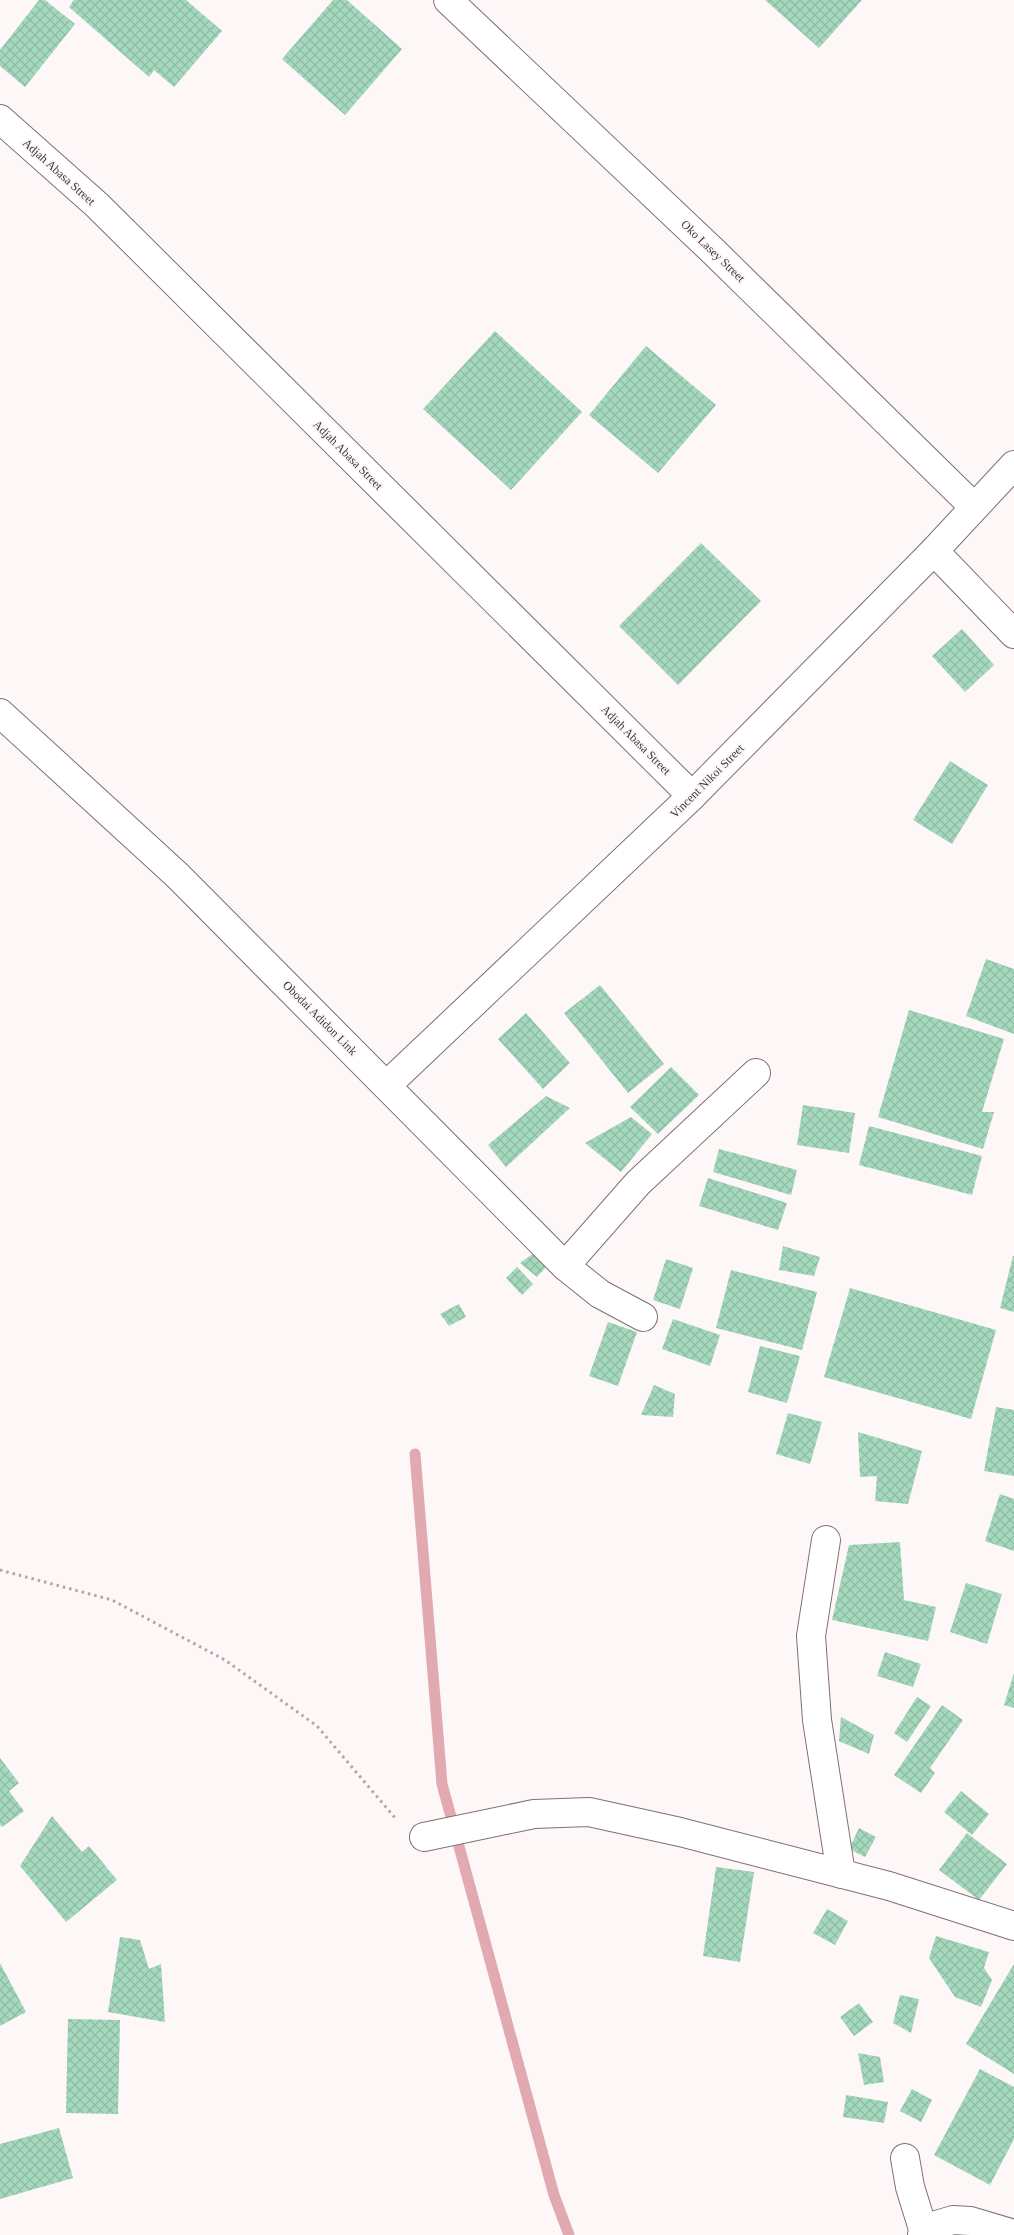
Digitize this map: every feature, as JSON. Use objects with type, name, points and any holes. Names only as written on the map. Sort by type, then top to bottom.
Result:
[{"type":"street","name":"Oko Lasey Street","points":[[448,0],[722,260],[973,506]]},
{"type":"street","name":"Adjah Abasa Street","points":[[0,118],[97,205],[692,796]]},
{"type":"street","name":"Vincent Nikoi Street","points":[[387,1085],[692,796],[934,551],[973,506],[1014,465]]},
{"type":"street","points":[[934,551],[1014,634]]},
{"type":"street","name":"Obodai Adidon Link","points":[[0,713],[177,875],[565,1266],[600,1294],[643,1317]]},
{"type":"street","points":[[565,1266],[638,1183],[756,1073]]},
{"type":"street","points":[[826,1540],[811,1636],[817,1720],[841,1874]]},
{"type":"street","points":[[432,1835],[534,1814],[588,1812],[638,1822],[841,1874],[957,1907],[1014,1926]]},
{"type":"street","points":[[905,2158],[910,2187],[922,2232],[953,2220],[970,2221],[1014,2234]]},
{"type":"path","points":[[0,1570],[112,1600],[225,1660],[317,1726],[402,1826],[432,1835]]},
{"type":"building","points":[[39,0],[45,0],[75,24],[25,87],[0,66],[0,50]]},
{"type":"building","points":[[74,0],[186,0],[222,31],[174,87],[154,70],[149,77],[69,7]]},
{"type":"building","points":[[333,0],[347,0],[402,49],[345,115],[282,59]]},
{"type":"building","points":[[765,0],[862,0],[819,48]]},
{"type":"building","points":[[495,331],[582,412],[511,490],[423,409]]},
{"type":"building","points":[[646,346],[716,405],[658,473],[589,415]]},
{"type":"building","points":[[701,543],[761,601],[678,685],[619,626]]},
{"type":"building","points":[[962,629],[994,665],[965,692],[932,656]]},
{"type":"building","points":[[950,761],[988,785],[952,844],[913,820]]},
{"type":"building","points":[[986,959],[1014,969],[1014,1034],[966,1016]]},
{"type":"building","points":[[600,985],[664,1064],[628,1093],[564,1013]]},
{"type":"building","points":[[909,1010],[1004,1039],[982,1112],[994,1112],[983,1149],[878,1117]]},
{"type":"building","points":[[526,1013],[570,1063],[543,1089],[498,1039]]},
{"type":"building","points":[[671,1067],[699,1095],[658,1134],[630,1107]]},
{"type":"building","points":[[546,1096],[570,1108],[506,1167],[488,1145]]},
{"type":"building","points":[[803,1105],[855,1113],[849,1153],[797,1145]]},
{"type":"building","points":[[631,1117],[652,1134],[621,1172],[585,1143]]},
{"type":"building","points":[[869,1126],[982,1156],[972,1195],[859,1165]]},
{"type":"building","points":[[719,1149],[797,1170],[791,1195],[713,1172]]},
{"type":"building","points":[[708,1178],[787,1203],[778,1230],[699,1206]]},
{"type":"building","points":[[783,1246],[820,1257],[814,1276],[779,1270]]},
{"type":"building","points":[[534,1253],[548,1265],[537,1277],[520,1263]]},
{"type":"building","points":[[1014,1256],[1014,1312],[1000,1308]]},
{"type":"building","points":[[666,1259],[693,1268],[680,1309],[653,1300]]},
{"type":"building","points":[[517,1267],[533,1284],[522,1295],[506,1278]]},
{"type":"building","points":[[731,1270],[817,1292],[802,1350],[716,1328]]},
{"type":"building","points":[[850,1288],[996,1330],[971,1419],[824,1377]]},
{"type":"building","points":[[459,1304],[466,1317],[449,1326],[440,1314]]},
{"type":"building","points":[[673,1319],[720,1335],[710,1366],[662,1349]]},
{"type":"building","points":[[608,1322],[637,1332],[618,1386],[589,1376]]},
{"type":"building","points":[[760,1346],[800,1356],[787,1403],[748,1392]]},
{"type":"building","points":[[654,1385],[675,1394],[673,1417],[641,1415]]},
{"type":"building","points":[[996,1407],[1014,1410],[1014,1476],[984,1471]]},
{"type":"building","points":[[788,1413],[822,1422],[810,1464],[776,1454]]},
{"type":"building","points":[[858,1432],[922,1451],[908,1504],[875,1501],[877,1476],[860,1477]]},
{"type":"building","points":[[1000,1494],[1014,1499],[1014,1551],[985,1541]]},
{"type":"building","points":[[900,1542],[904,1600],[936,1607],[928,1641],[832,1620],[849,1545]]},
{"type":"building","points":[[966,1583],[1002,1594],[987,1644],[950,1632]]},
{"type":"building","points":[[885,1652],[921,1664],[913,1687],[877,1676]]},
{"type":"building","points":[[1014,1673],[1014,1708],[1004,1705]]},
{"type":"building","points":[[917,1697],[931,1706],[907,1742],[894,1733]]},
{"type":"building","points":[[942,1705],[963,1720],[930,1768],[935,1773],[921,1793],[894,1775]]},
{"type":"building","points":[[841,1717],[874,1735],[869,1754],[839,1741]]},
{"type":"building","points":[[0,1758],[19,1783],[9,1791],[24,1811],[2,1827],[0,1825]]},
{"type":"building","points":[[961,1791],[989,1814],[972,1835],[944,1812]]},
{"type":"building","points":[[52,1816],[82,1852],[89,1846],[117,1880],[66,1922],[20,1866]]},
{"type":"building","points":[[859,1828],[876,1837],[865,1857],[849,1849]]},
{"type":"building","points":[[967,1833],[1007,1864],[979,1900],[939,1870]]},
{"type":"building","points":[[716,1867],[754,1872],[740,1962],[703,1956]]},
{"type":"building","points":[[827,1909],[848,1921],[835,1945],[813,1933]]},
{"type":"building","points":[[936,1936],[989,1952],[984,1968],[992,1980],[981,2007],[955,1997],[929,1958]]},
{"type":"building","points":[[120,1937],[140,1940],[149,1969],[161,1964],[165,2022],[108,2012]]},
{"type":"building","points":[[0,1963],[26,2012],[0,2026]]},
{"type":"building","points":[[1014,1964],[1014,2074],[966,2044]]},
{"type":"building","points":[[900,1995],[919,1999],[911,2033],[893,2023]]},
{"type":"building","points":[[859,2003],[873,2022],[854,2036],[840,2017]]},
{"type":"building","points":[[68,2019],[120,2020],[118,2114],[66,2113]]},
{"type":"building","points":[[858,2053],[880,2057],[884,2082],[864,2085]]},
{"type":"building","points":[[980,2069],[1014,2087],[1014,2139],[990,2185],[934,2155]]},
{"type":"building","points":[[912,2089],[932,2100],[921,2122],[900,2111]]},
{"type":"building","points":[[846,2095],[888,2102],[884,2123],[843,2117]]},
{"type":"building","points":[[59,2128],[73,2178],[0,2199],[0,2144]]},
{"type":"waterway","points":[[415,1454],[442,1784],[554,2195],[569,2235]]}]
